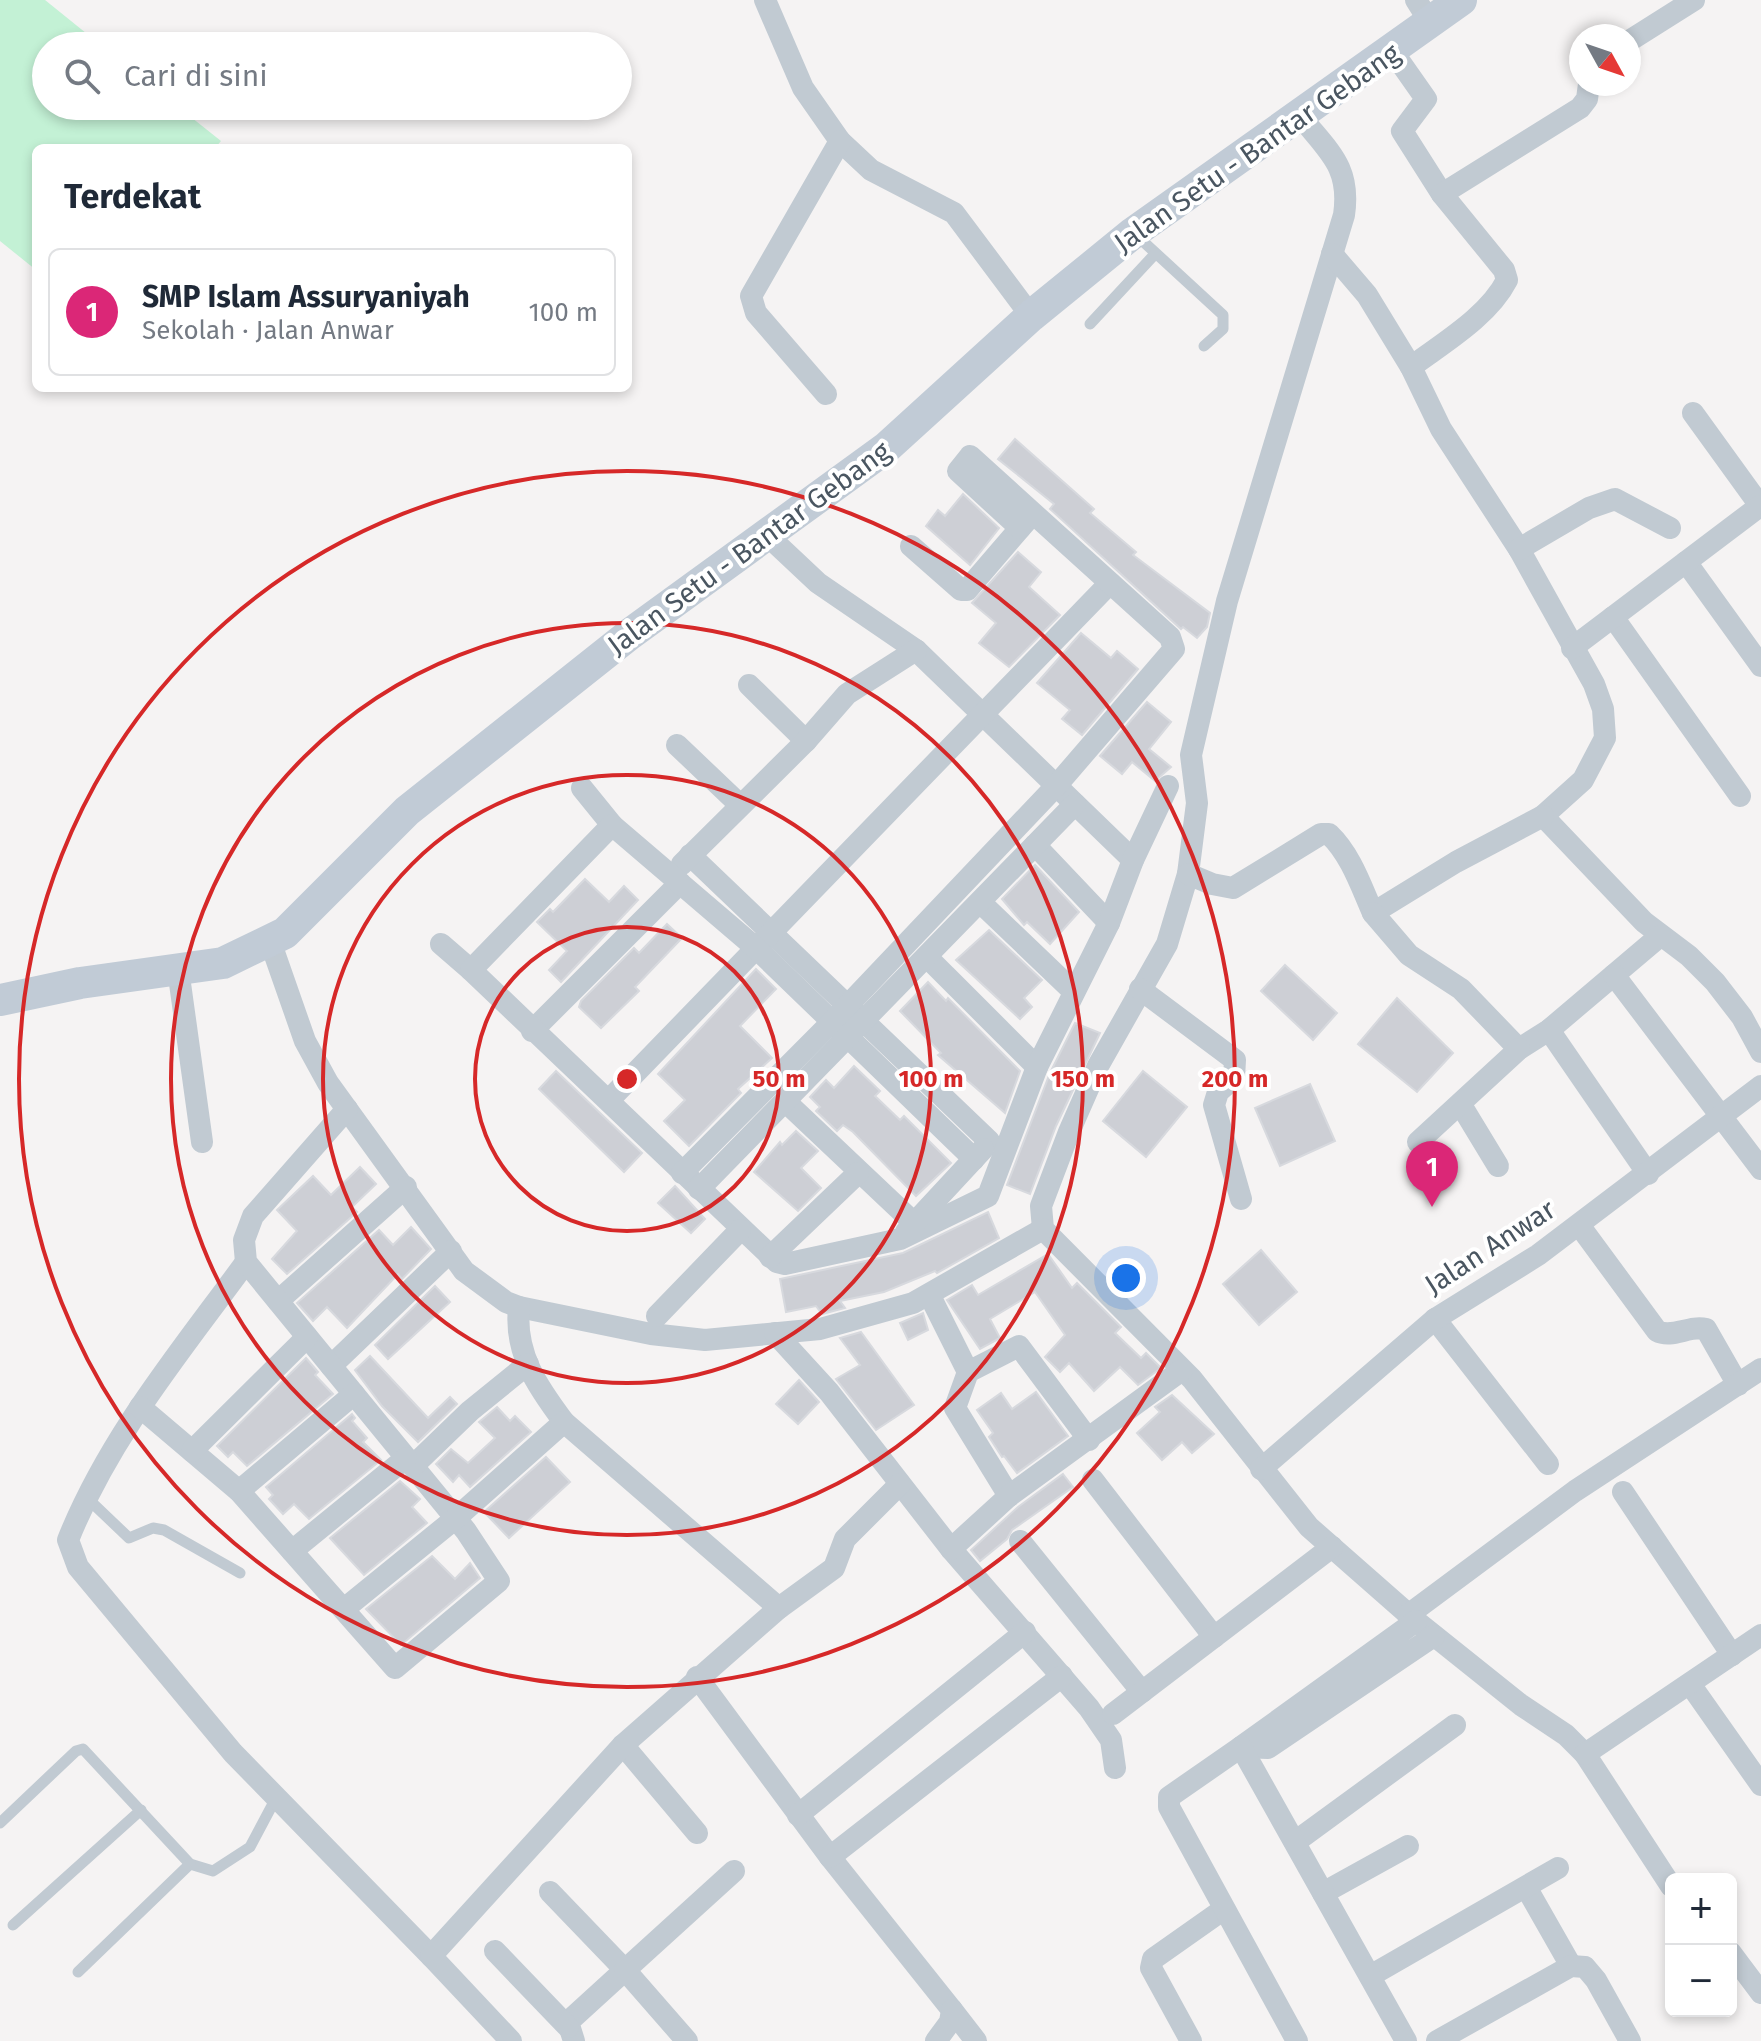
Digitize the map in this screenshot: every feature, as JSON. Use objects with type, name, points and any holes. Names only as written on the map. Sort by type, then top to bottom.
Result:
[{"type":"main road","name":"Jalan Setu - Bantar Gebang","points":[[0,1000],[80,983],[223,963],[285,933],[407,811],[630,634],[768,536],[908,430],[1031,316],[1144,244],[1301,117],[1393,52],[1423,12],[1461,0]]},
{"type":"street","points":[[765,0],[803,88],[840,141],[871,170],[954,213],[1031,316]]},
{"type":"street","points":[[1641,33],[1694,0]]},
{"type":"street","points":[[1393,52],[1426,99],[1402,131],[1442,194],[1504,270],[1507,280],[1502,291],[1465,327],[1411,367]]},
{"type":"street","points":[[1442,194],[1580,108],[1587,96]]},
{"type":"street","points":[[1301,117],[1342,168],[1347,191],[1332,254],[1227,601],[1201,712],[1191,755],[1197,803],[1188,874],[1167,944],[1098,1066],[1069,1132],[1041,1206],[1043,1229],[1182,1370],[1309,1527],[1412,1618],[1521,1705],[1566,1735],[1585,1754],[1665,1877]]},
{"type":"street","points":[[826,394],[756,313],[751,296],[840,141]]},
{"type":"street","points":[[1332,254],[1367,295],[1411,367],[1441,429],[1519,549],[1594,684],[1603,709],[1605,738],[1583,780],[1543,816],[1456,862],[1373,913]]},
{"type":"street","points":[[1572,648],[1760,506],[1693,413]]},
{"type":"street","points":[[1519,549],[1589,508],[1615,499],[1670,528]]},
{"type":"street","points":[[682,1173],[840,1014],[1056,786],[1174,649],[1170,637],[1110,583],[1027,520],[967,590],[961,590],[911,546]]},
{"type":"street","points":[[768,536],[830,593],[916,650],[1133,860]]},
{"type":"street","points":[[1686,562],[1761,666]]},
{"type":"street","points":[[609,1100],[1110,583]]},
{"type":"street","points":[[1613,617],[1740,796]]},
{"type":"street","points":[[532,1031],[675,880],[690,855],[806,741],[847,694],[916,650]]},
{"type":"street","points":[[749,685],[806,741]]},
{"type":"street","points":[[677,745],[739,804]]},
{"type":"street","points":[[441,944],[609,1100],[740,1230],[770,1257],[785,1264],[907,1231],[988,1196],[1037,1067],[1109,923],[1133,860],[1168,786]]},
{"type":"street","points":[[582,788],[612,825],[675,880],[840,1014],[989,1141]]},
{"type":"street","points":[[699,1189],[787,1103],[1075,804]]},
{"type":"street","points":[[1543,816],[1660,936],[1689,956],[1752,1011],[1761,1052]]},
{"type":"street","points":[[471,970],[612,825]]},
{"type":"street","points":[[1188,874],[1212,884],[1233,888],[1321,834],[1329,834],[1339,844],[1356,874],[1373,913],[1409,955],[1461,989],[1519,1049]]},
{"type":"street","points":[[1035,845],[1109,923]]},
{"type":"street","points":[[690,855],[773,932],[840,1014]]},
{"type":"street","points":[[980,902],[1073,991]]},
{"type":"street","points":[[1418,1142],[1519,1049],[1549,1030],[1660,936]]},
{"type":"street","points":[[270,941],[305,1041],[347,1109],[464,1271],[506,1302],[519,1307],[664,1336],[705,1340],[820,1329],[930,1296],[1043,1229]]},
{"type":"street","points":[[927,957],[1037,1067]]},
{"type":"street","points":[[178,969],[202,1142]]},
{"type":"street","points":[[1614,975],[1761,1169]]},
{"type":"street","points":[[1140,989],[1235,1060],[1234,1078],[1218,1092],[1214,1105],[1241,1199]]},
{"type":"street","points":[[857,1030],[974,1159]]},
{"type":"street","points":[[1549,1030],[1648,1174]]},
{"type":"street","name":"Jalan Anwar","points":[[1261,1469],[1435,1319],[1579,1225],[1761,1086]]},
{"type":"street","points":[[787,1103],[858,1173],[907,1231]]},
{"type":"street","points":[[1461,1105],[1498,1166]]},
{"type":"street","points":[[907,1231],[1023,1108]]},
{"type":"street","points":[[140,1407],[239,1491],[395,1668],[499,1581],[456,1518],[246,1262],[244,1240],[253,1216],[347,1109]]},
{"type":"street","points":[[770,1257],[858,1173]]},
{"type":"street","points":[[278,1301],[406,1187]]},
{"type":"street","points":[[1579,1225],[1657,1331],[1667,1335],[1697,1327],[1706,1329],[1738,1385]]},
{"type":"street","points":[[657,1316],[740,1230]]},
{"type":"street","points":[[331,1366],[451,1251]]},
{"type":"street","points":[[246,1262],[140,1407],[86,1496],[68,1540],[78,1567],[233,1753],[511,2041]]},
{"type":"street","points":[[930,1296],[968,1372]]},
{"type":"street","points":[[519,1307],[517,1338],[545,1398],[564,1422],[779,1608]]},
{"type":"street","points":[[1435,1319],[1548,1464]]},
{"type":"street","points":[[775,1333],[829,1392],[951,1549],[1062,1676],[1111,1740],[1115,1768]]},
{"type":"street","points":[[192,1451],[307,1337]]},
{"type":"street","points":[[1009,1496],[955,1408],[968,1372],[1019,1346],[1089,1440]]},
{"type":"street","points":[[292,1551],[410,1462],[528,1364]]},
{"type":"street","points":[[1297,2041],[1169,1807],[1169,1797],[1241,1747],[1575,1491],[1761,1369]]},
{"type":"street","points":[[951,1549],[1009,1496],[1182,1370]]},
{"type":"street","points":[[239,1491],[354,1394]]},
{"type":"street","points":[[344,1609],[456,1518],[564,1422]]},
{"type":"street","points":[[1093,1480],[1214,1637]]},
{"type":"street","points":[[431,1956],[623,1745],[779,1608],[834,1568],[845,1539],[900,1484]]},
{"type":"street","points":[[1623,1492],[1732,1655]]},
{"type":"street","points":[[1020,1541],[1142,1692]]},
{"type":"street","points":[[1113,1714],[1332,1547]]},
{"type":"street","points":[[798,1815],[1025,1632]]},
{"type":"street","points":[[1585,1754],[1761,1635]]},
{"type":"street","points":[[1241,1747],[1268,1748],[1434,1636]]},
{"type":"street","points":[[830,1857],[1062,1676]]},
{"type":"street","points":[[697,1677],[830,1857],[976,2041]]},
{"type":"street","points":[[1690,1684],[1761,1785]]},
{"type":"street","points":[[1295,1842],[1455,1725]]},
{"type":"street","points":[[623,1745],[697,1833]]},
{"type":"street","points":[[1241,1747],[1406,2041]]},
{"type":"street","points":[[1323,1893],[1408,1846]]},
{"type":"street","points":[[1370,1976],[1558,1868]]},
{"type":"street","points":[[571,2034],[576,2011],[734,1871]]},
{"type":"street","points":[[1526,1887],[1571,1966]]},
{"type":"street","points":[[550,1892],[625,1970],[687,2041]]},
{"type":"street","points":[[1191,2041],[1151,1968],[1153,1959],[1224,1909]]},
{"type":"street","points":[[495,1951],[571,2034]]},
{"type":"street","points":[[1737,1961],[1761,1993]]},
{"type":"street","points":[[1437,2041],[1571,1966],[1585,1967],[1596,1980],[1625,2039]]},
{"type":"street","points":[[936,2041],[950,2022],[952,2010]]},
{"type":"lane","points":[[1090,324],[1144,244],[1223,315],[1223,329],[1204,346]]},
{"type":"lane","points":[[86,1496],[129,1538],[153,1528],[164,1530],[240,1573]]},
{"type":"lane","points":[[0,1823],[76,1751],[83,1749],[190,1864],[213,1871],[236,1859],[250,1847],[276,1798]]},
{"type":"lane","points":[[13,1925],[141,1810]]},
{"type":"lane","points":[[78,1972],[190,1864]]},
{"type":"green space","points":[[0,0],[45,0],[85,32],[32,32],[32,120],[195,120],[221,141],[218,144],[32,144],[32,267],[0,241]]},
{"type":"building","points":[[1015,439],[1094,509],[1090,513],[1136,552],[1133,555],[1210,613],[1207,627],[1197,638],[1183,627],[1181,629],[1050,509],[1054,504],[998,459]]},
{"type":"building","points":[[963,494],[999,528],[970,565],[926,526],[938,510],[945,516]]},
{"type":"building","points":[[1018,552],[1041,572],[1029,587],[1060,615],[1009,667],[979,643],[996,623],[972,603]]},
{"type":"building","points":[[1081,633],[1111,658],[1117,651],[1138,669],[1082,735],[1062,719],[1070,710],[1037,683]]},
{"type":"building","points":[[1147,702],[1171,722],[1149,749],[1171,767],[1155,781],[1132,762],[1122,774],[1100,756]]},
{"type":"building","points":[[1035,865],[1079,912],[1050,944],[1027,922],[1024,925],[1002,899]]},
{"type":"building","points":[[585,879],[609,902],[624,886],[638,900],[561,982],[549,970],[567,951],[537,922],[550,909],[553,912]]},
{"type":"building","points":[[667,924],[682,938],[635,987],[639,991],[601,1028],[579,1007],[581,1001],[634,948],[639,953]]},
{"type":"building","points":[[989,930],[1042,980],[1024,998],[1032,1007],[1020,1019],[956,960]]},
{"type":"building","points":[[1285,965],[1337,1013],[1313,1040],[1261,991]]},
{"type":"building","points":[[756,969],[776,989],[740,1026],[772,1058],[738,1089],[741,1093],[689,1146],[664,1121],[685,1100],[658,1074]]},
{"type":"building","points":[[928,982],[946,1001],[948,998],[1020,1071],[1005,1113],[938,1055],[941,1053],[900,1011]]},
{"type":"building","points":[[1397,998],[1453,1053],[1417,1092],[1358,1044]]},
{"type":"building","points":[[1075,1023],[1100,1033],[1056,1126],[1030,1194],[1007,1185],[1050,1073]]},
{"type":"building","points":[[854,1066],[880,1091],[875,1096],[900,1120],[904,1116],[951,1163],[916,1196],[853,1132],[843,1125],[837,1131],[816,1111],[820,1107],[810,1097],[826,1080],[834,1088]]},
{"type":"building","points":[[556,1071],[642,1153],[624,1172],[539,1089]]},
{"type":"building","points":[[1143,1071],[1187,1107],[1146,1157],[1103,1121]]},
{"type":"building","points":[[1310,1084],[1335,1141],[1280,1166],[1255,1108]]},
{"type":"building","points":[[796,1131],[818,1151],[801,1168],[821,1188],[798,1211],[754,1172],[780,1142],[782,1145]]},
{"type":"building","points":[[360,1167],[376,1184],[352,1207],[357,1212],[287,1274],[272,1259],[297,1231],[277,1210],[313,1176],[331,1195]]},
{"type":"building","points":[[675,1186],[705,1219],[691,1233],[658,1203]]},
{"type":"building","points":[[988,1212],[999,1238],[937,1273],[935,1271],[884,1292],[840,1301],[845,1308],[822,1314],[816,1306],[786,1312],[780,1279],[903,1253]]},
{"type":"building","points":[[411,1227],[431,1249],[402,1279],[398,1274],[347,1328],[327,1307],[313,1321],[297,1303],[379,1230],[393,1245]]},
{"type":"building","points":[[1261,1250],[1297,1292],[1259,1325],[1223,1284]]},
{"type":"building","points":[[1048,1254],[1072,1288],[1077,1283],[1121,1327],[1115,1333],[1141,1358],[1146,1353],[1161,1368],[1138,1385],[1120,1367],[1094,1391],[1069,1363],[1060,1372],[1045,1357],[1065,1335],[1035,1292],[990,1319],[1000,1338],[980,1349],[947,1300],[972,1285],[978,1295]]},
{"type":"building","points":[[435,1286],[450,1302],[388,1359],[375,1345]]},
{"type":"building","points":[[923,1313],[928,1330],[908,1340],[900,1323]]},
{"type":"building","points":[[861,1332],[914,1405],[876,1430],[836,1379],[860,1365],[840,1338]]},
{"type":"building","points":[[370,1356],[428,1418],[450,1397],[457,1404],[418,1442],[382,1406],[355,1370]]},
{"type":"building","points":[[306,1358],[318,1372],[315,1375],[333,1394],[247,1466],[233,1452],[228,1457],[217,1446]]},
{"type":"building","points":[[799,1380],[819,1402],[798,1424],[776,1404]]},
{"type":"building","points":[[1036,1392],[1068,1436],[1017,1473],[989,1437],[993,1433],[977,1410],[1001,1393],[1012,1409]]},
{"type":"building","points":[[1172,1395],[1214,1434],[1192,1453],[1182,1442],[1162,1460],[1137,1433],[1160,1412],[1155,1407]]},
{"type":"building","points":[[497,1407],[510,1421],[515,1416],[531,1432],[470,1487],[459,1475],[453,1482],[436,1464],[451,1449],[468,1463],[495,1438],[479,1422]]},
{"type":"building","points":[[352,1414],[355,1418],[352,1421],[367,1438],[363,1442],[381,1460],[309,1519],[294,1504],[283,1514],[269,1499],[273,1495],[266,1487]]},
{"type":"building","points":[[546,1457],[570,1482],[509,1538],[484,1512]]},
{"type":"building","points":[[1063,1474],[1073,1487],[1012,1530],[1007,1539],[980,1561],[971,1550],[1018,1507]]},
{"type":"building","points":[[400,1481],[420,1499],[412,1507],[427,1523],[364,1575],[330,1538]]},
{"type":"building","points":[[432,1556],[455,1579],[470,1563],[480,1578],[401,1645],[366,1609]]},
{"type":"place","name":"SMP Islam Assuryaniyah","points":[[1432,1207]]}]
